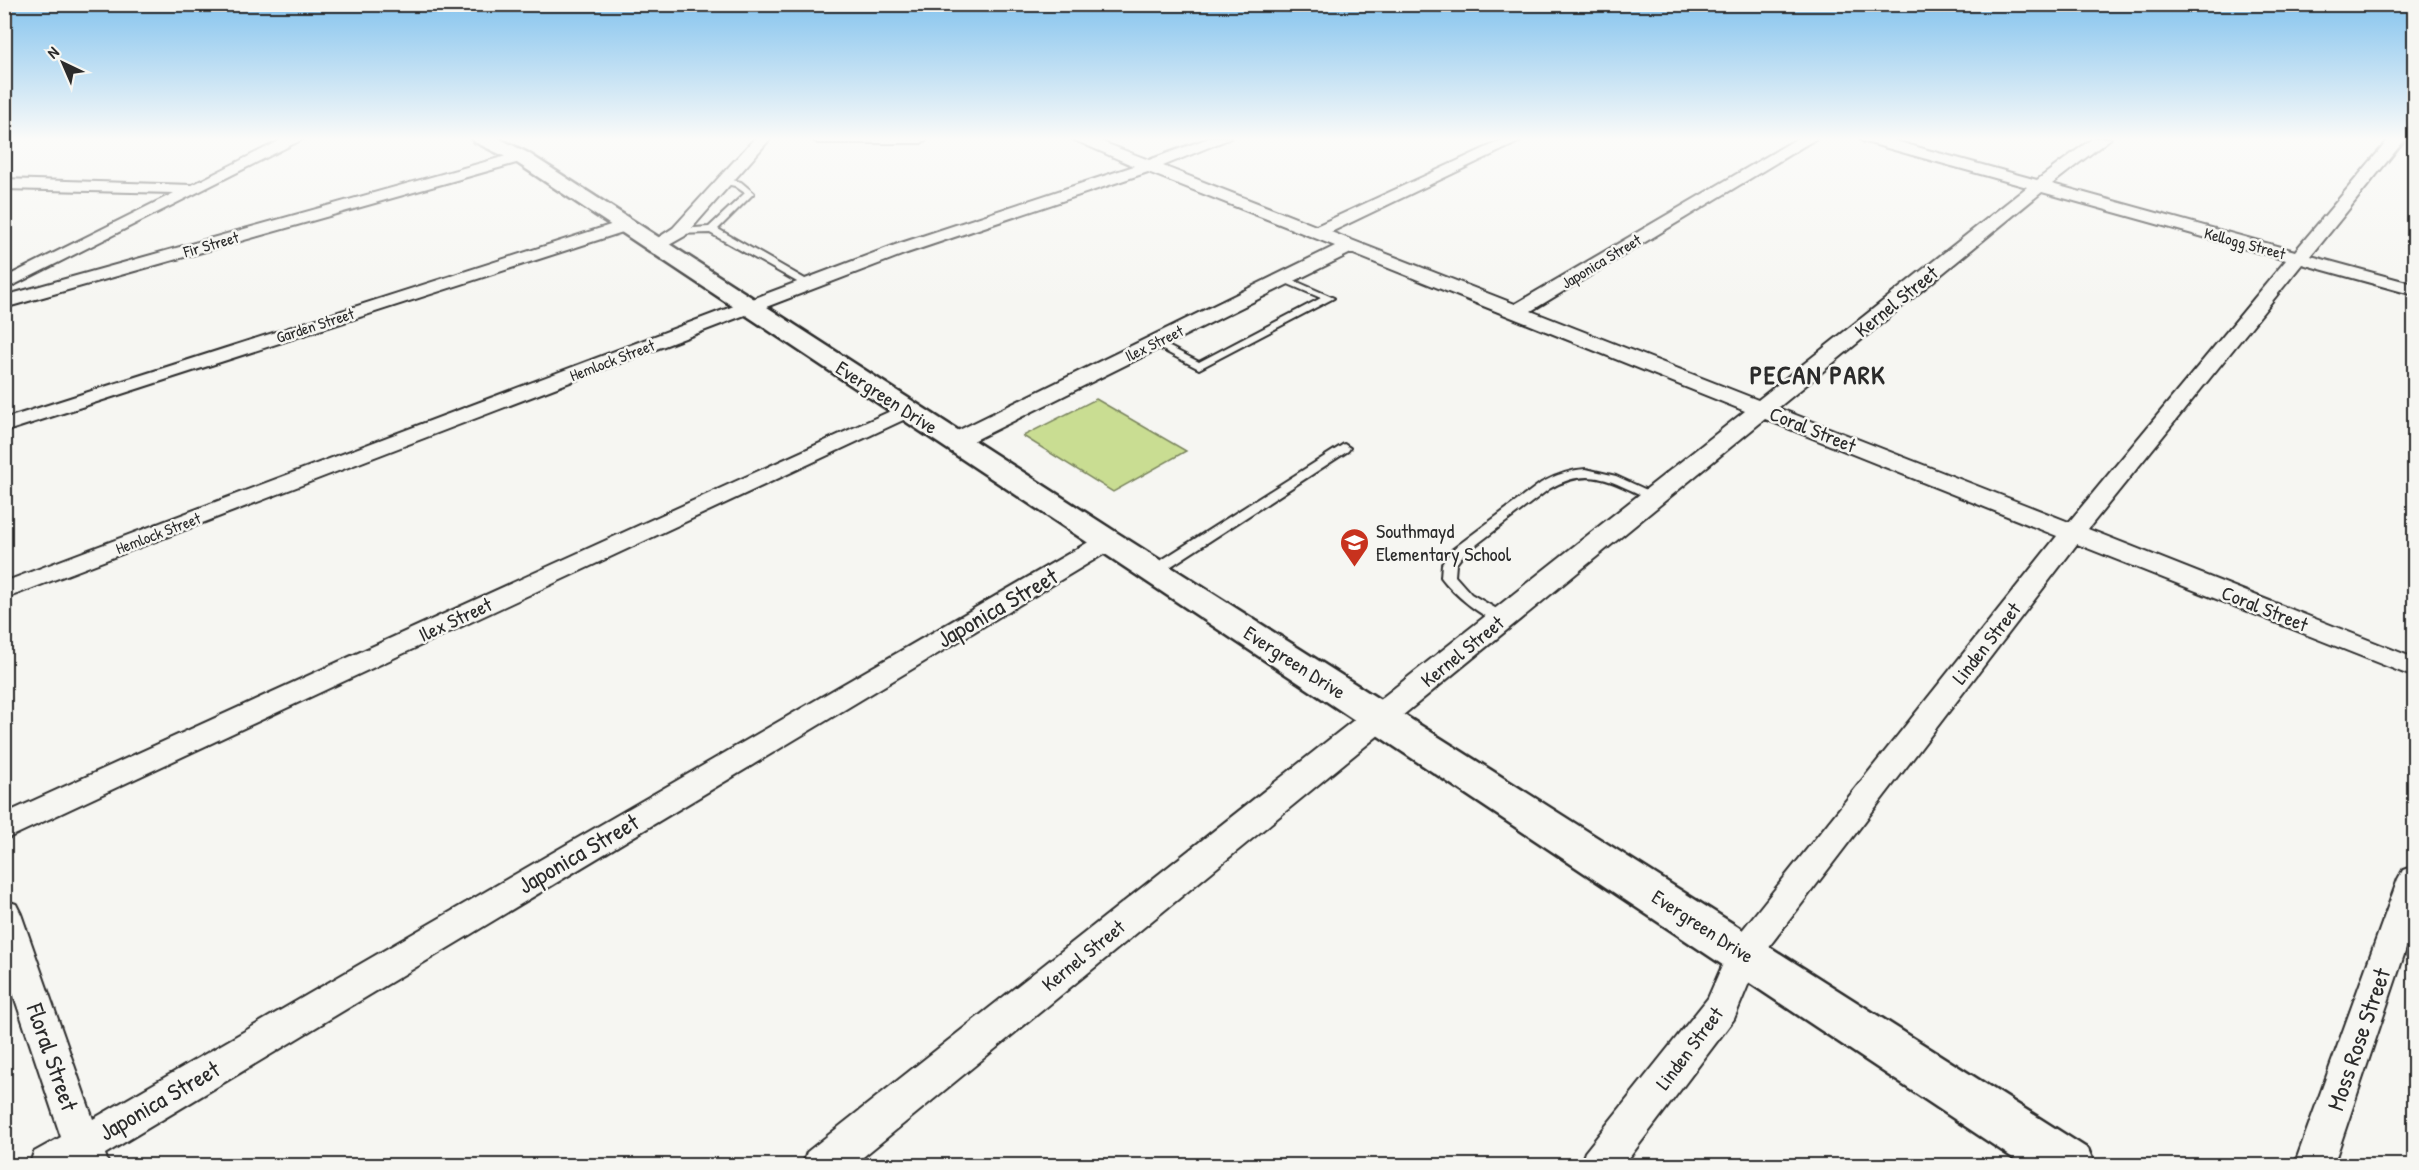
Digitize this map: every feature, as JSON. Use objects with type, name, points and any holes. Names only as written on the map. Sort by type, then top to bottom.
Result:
[{"type":"street","points":[[4,285],[186,193]]},
{"type":"street","name":"Fir Street","points":[[4,302],[363,193]]},
{"type":"street","name":"Evergreen Drive","points":[[579,193],[626,225],[667,238],[749,308],[2070,1166]]},
{"type":"street","points":[[667,238],[712,193]]},
{"type":"street","name":"Hemlock Street","points":[[4,591],[901,249],[1072,193]]},
{"type":"street","name":"Coral Street","points":[[1216,193],[2415,668]]},
{"type":"street","points":[[1318,232],[1402,193]]},
{"type":"street","name":"Japonica Street","points":[[1517,311],[1717,193]]},
{"type":"street","name":"Kernel Street","points":[[821,1166],[2031,193]]},
{"type":"street","name":"Kellogg Street","points":[[2063,193],[2415,290]]},
{"type":"street","name":"Linden Street","points":[[1599,1166],[1722,1008],[1744,953],[2073,532],[2287,268],[2314,243],[2354,193]]},
{"type":"street","name":"Garden Street","points":[[4,426],[626,225]]},
{"type":"street","name":"Ilex Street","points":[[956,441],[1352,245]]},
{"type":"street","name":"Ilex Street","points":[[4,828],[906,410]]},
{"type":"street","name":"Japonica Street","points":[[48,1166],[86,1155],[1108,542]]},
{"type":"street","name":"Moss Rose Street","points":[[2313,1166],[2415,879]]},
{"type":"street","name":"Floral Street","points":[[4,914],[86,1155]]},
{"type":"lane","points":[[667,238],[712,230],[749,193]]},
{"type":"lane","points":[[712,230],[808,285]]},
{"type":"lane","points":[[1154,343],[1199,366],[1329,298],[1284,279]]},
{"type":"lane","points":[[1154,571],[1344,448]]},
{"type":"lane","points":[[1502,618],[1466,597],[1448,577],[1449,564],[1458,552],[1545,486],[1573,472],[1586,470],[1654,496]]},
{"type":"green space","points":[[1096,399],[1186,451],[1113,492],[1023,436]]},
{"type":"place","name":"Southmayd Elementary School","points":[[1355,568]]},
{"type":"district","name":"PECAN PARK","points":[[1818,374]]}]
